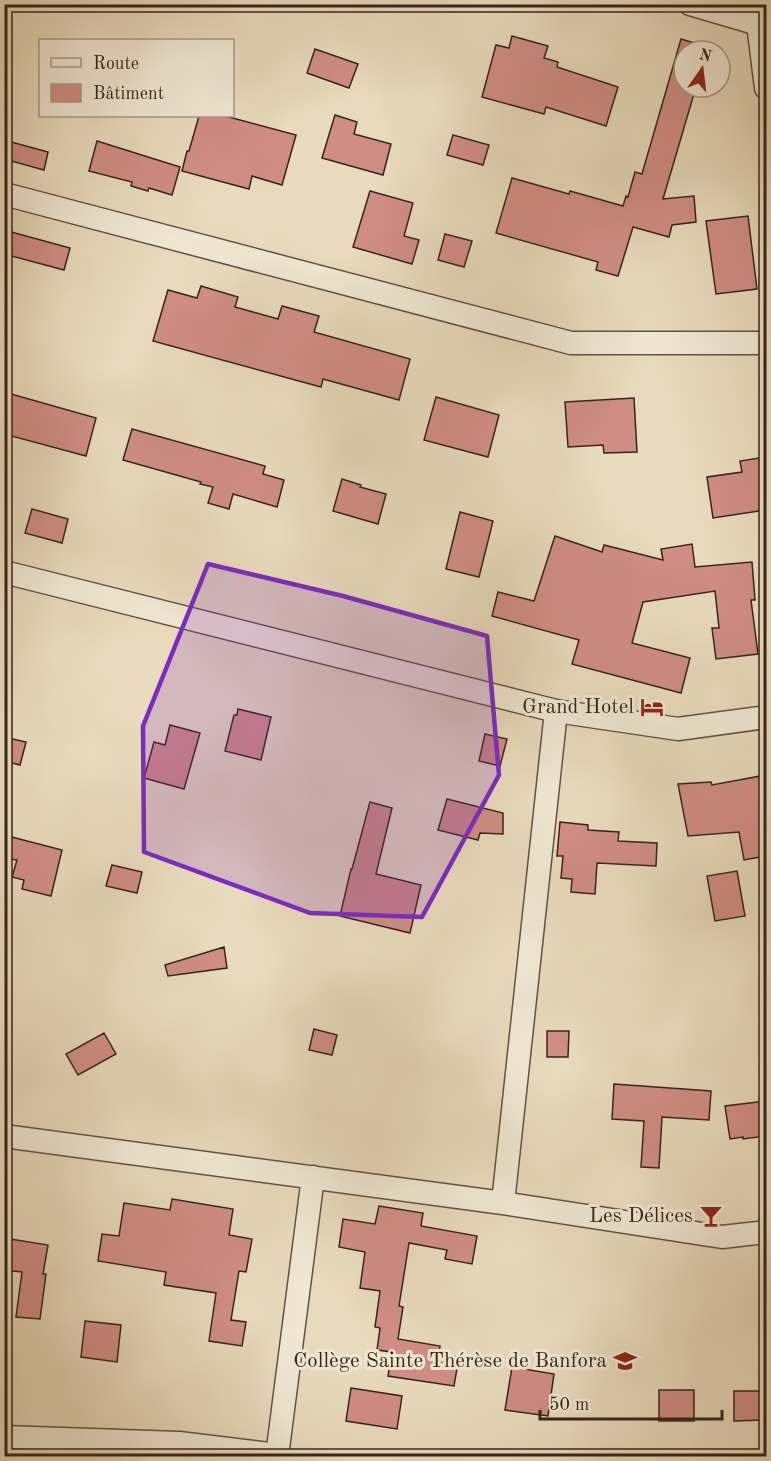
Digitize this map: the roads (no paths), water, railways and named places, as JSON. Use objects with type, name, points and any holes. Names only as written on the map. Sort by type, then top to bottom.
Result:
[{"type":"street","points":[[690,4],[762,24],[766,88]]},
{"type":"street","points":[[4,194],[571,343],[766,343]]},
{"type":"street","points":[[4,572],[556,711],[678,729],[766,717]]},
{"type":"street","points":[[503,1203],[556,711]]},
{"type":"street","points":[[4,1136],[503,1203],[722,1237],[766,1232]]},
{"type":"street","points":[[4,1437],[179,1443],[277,1456],[313,1177]]},
{"type":"place","name":"Grand Hotel","points":[[652,707]]},
{"type":"place","name":"Les Délices","points":[[711,1216]]},
{"type":"place","name":"Collège Sainte Thérèse de Banfora","points":[[625,1361]]}]
